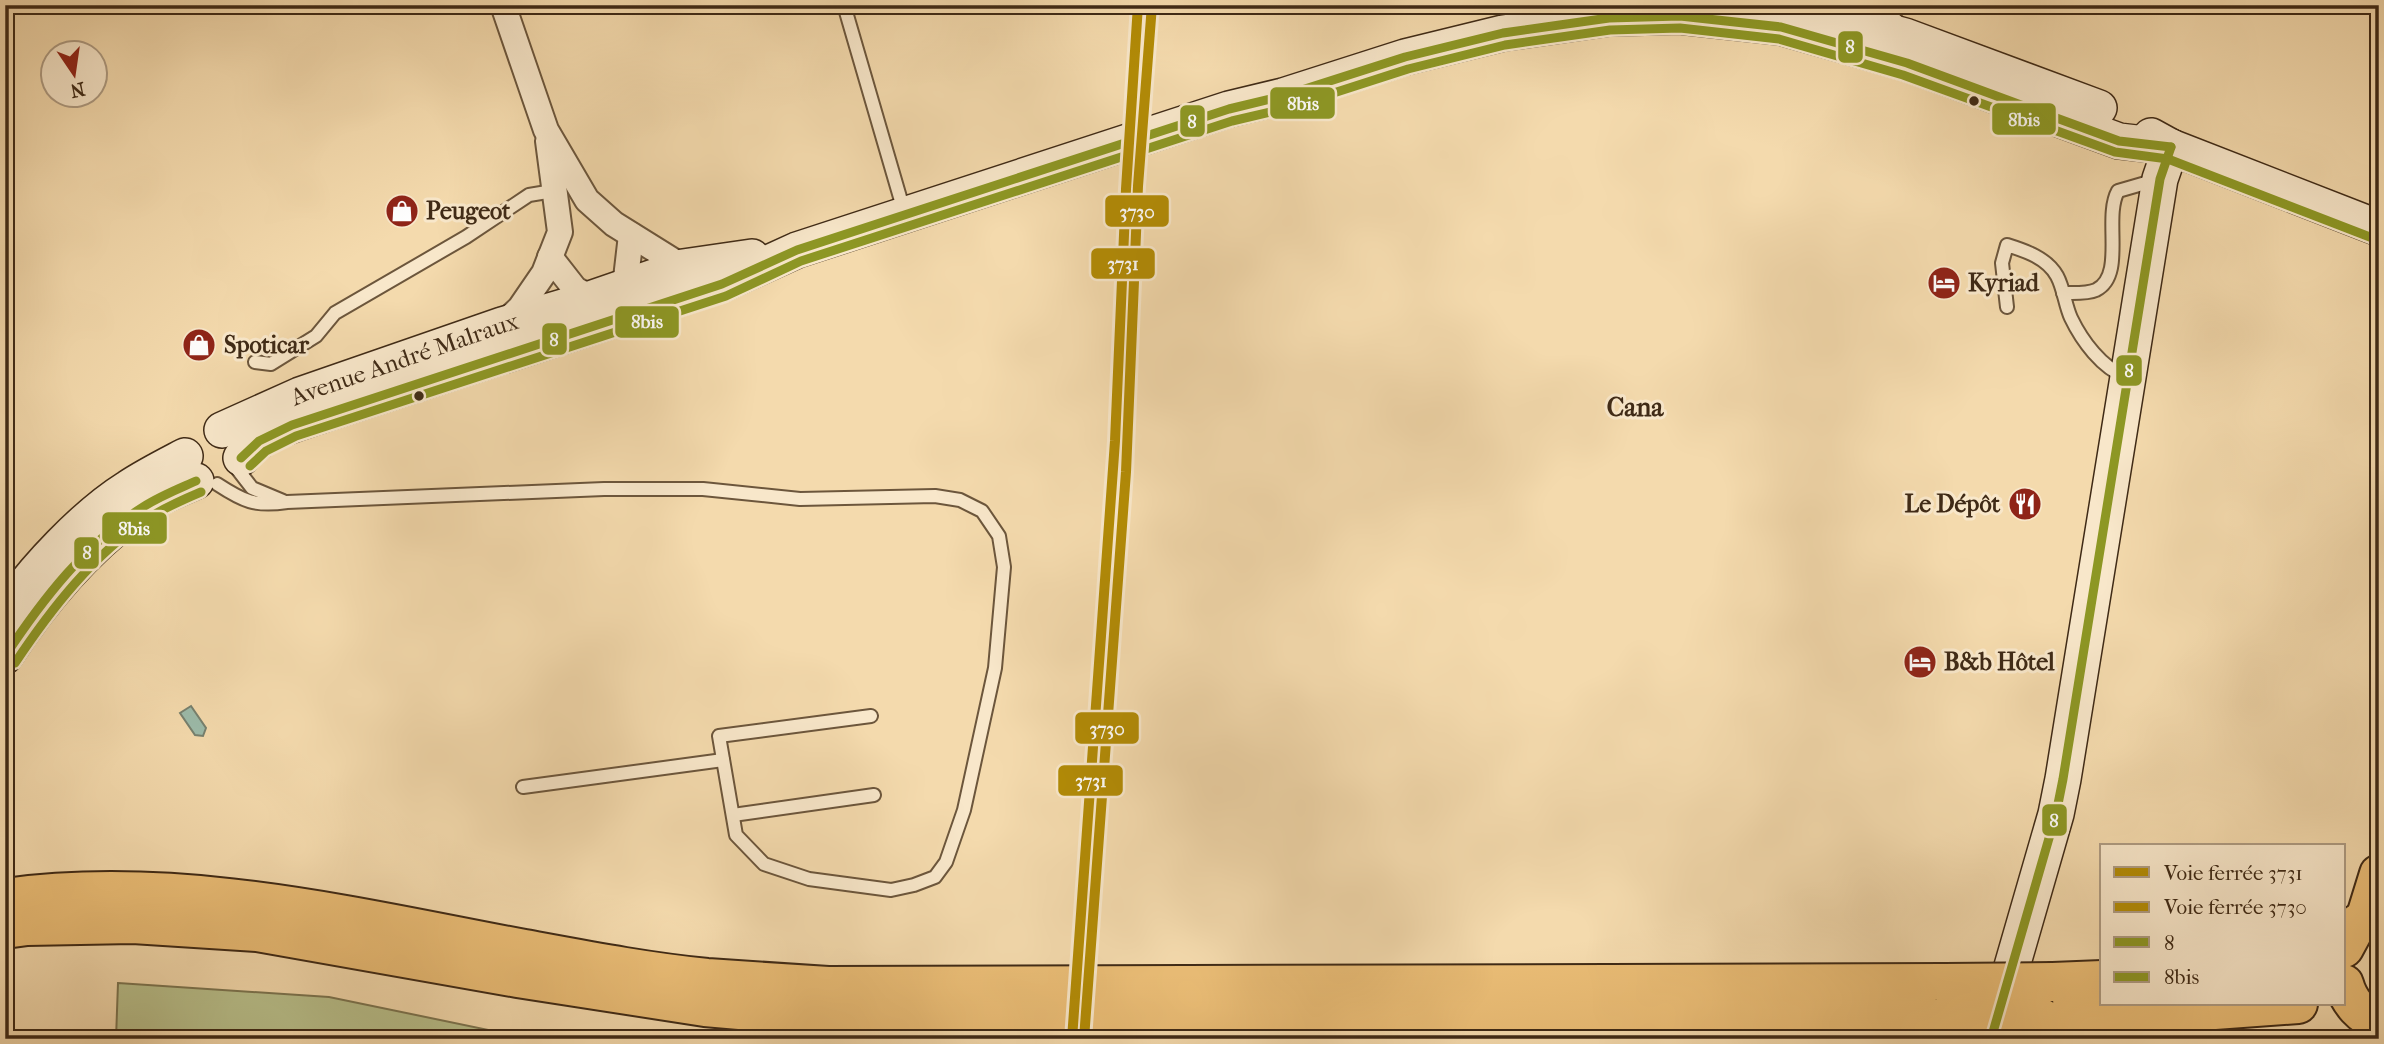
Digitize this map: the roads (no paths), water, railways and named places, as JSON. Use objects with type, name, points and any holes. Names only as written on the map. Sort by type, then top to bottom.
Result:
[{"type":"highway","points":[[2356,933],[2379,874]]},
{"type":"highway","points":[[5,898],[39,893],[201,895],[279,904],[704,978],[828,986],[1004,986],[1130,1004]]},
{"type":"highway","points":[[5,929],[27,926],[133,924],[257,932],[519,978],[705,1007],[831,1018],[1021,1020],[1130,1004],[1940,1001],[2053,982],[2100,980]]},
{"type":"highway","points":[[1940,1001],[2042,1018],[2132,1016],[2270,1006]]},
{"type":"street","points":[[502,325],[520,308],[544,273],[560,232],[566,188],[503,5]]},
{"type":"street","name":"Avenue André Malraux","points":[[1229,109],[1283,74],[1398,34],[1499,10],[1538,5]]},
{"type":"street","points":[[1871,5],[1905,36]]},
{"type":"street","name":"Avenue André Malraux","points":[[1787,10],[1906,63],[2119,142],[2165,163],[2379,228]]},
{"type":"street","name":"Avenue André Malraux","points":[[5,656],[54,587],[135,513],[164,495],[216,470],[269,435],[722,284],[797,250],[1229,109],[1283,96],[1405,57],[1503,33],[1609,18],[1787,10],[1905,36],[2116,115],[2165,163]]},
{"type":"street","points":[[1991,1039],[2056,814],[2165,163]]},
{"type":"street","points":[[566,188],[587,200],[614,224],[684,267]]},
{"type":"street","points":[[550,257],[575,289],[609,297],[631,234]]},
{"type":"street","name":"Avenue André Malraux","points":[[491,359],[609,297],[684,267],[797,250]]},
{"type":"street","name":"Avenue André Malraux","points":[[216,470],[185,449],[300,395],[502,325],[609,297],[672,300]]},
{"type":"street","name":"Avenue André Malraux","points":[[5,612],[53,553],[100,509],[126,489],[216,470]]},
{"type":"lane","points":[[844,5],[905,215]]},
{"type":"lane","points":[[2063,293],[2087,293],[2098,289],[2107,279],[2113,264],[2113,201],[2119,191],[2165,163]]},
{"type":"lane","points":[[255,362],[271,364],[316,335],[335,313],[466,237],[529,195],[566,188]]},
{"type":"lane","points":[[2007,307],[2002,263],[2007,245],[2025,250],[2044,261],[2057,276],[2071,317],[2084,340],[2113,372],[2129,379]]},
{"type":"lane","points":[[216,470],[243,501],[265,505],[604,489],[703,489],[800,499],[935,496],[960,500],[982,511],[999,536],[1004,567],[995,668],[964,810],[946,862],[934,877],[914,886],[891,890],[809,879],[764,864],[736,835],[719,736],[872,716]]},
{"type":"lane","points":[[216,470],[287,502]]},
{"type":"lane","points":[[523,788],[723,760]]},
{"type":"lane","points":[[733,815],[874,795]]},
{"type":"rail line","name":"3731","points":[[1072,1039],[1115,441],[1126,189],[1138,5]]},
{"type":"rail line","name":"3730","points":[[1084,1039],[1126,472],[1138,186],[1152,5]]},
{"type":"place","name":"Peugeot","points":[[402,211]]},
{"type":"place","name":"Kyriad","points":[[1944,283]]},
{"type":"place","name":"Spoticar","points":[[199,345]]},
{"type":"place","name":"Le Dépôt","points":[[2025,504]]},
{"type":"place","name":"B&b Hôtel","points":[[1920,662]]},
{"type":"district","name":"Cana","points":[[1635,407]]}]
